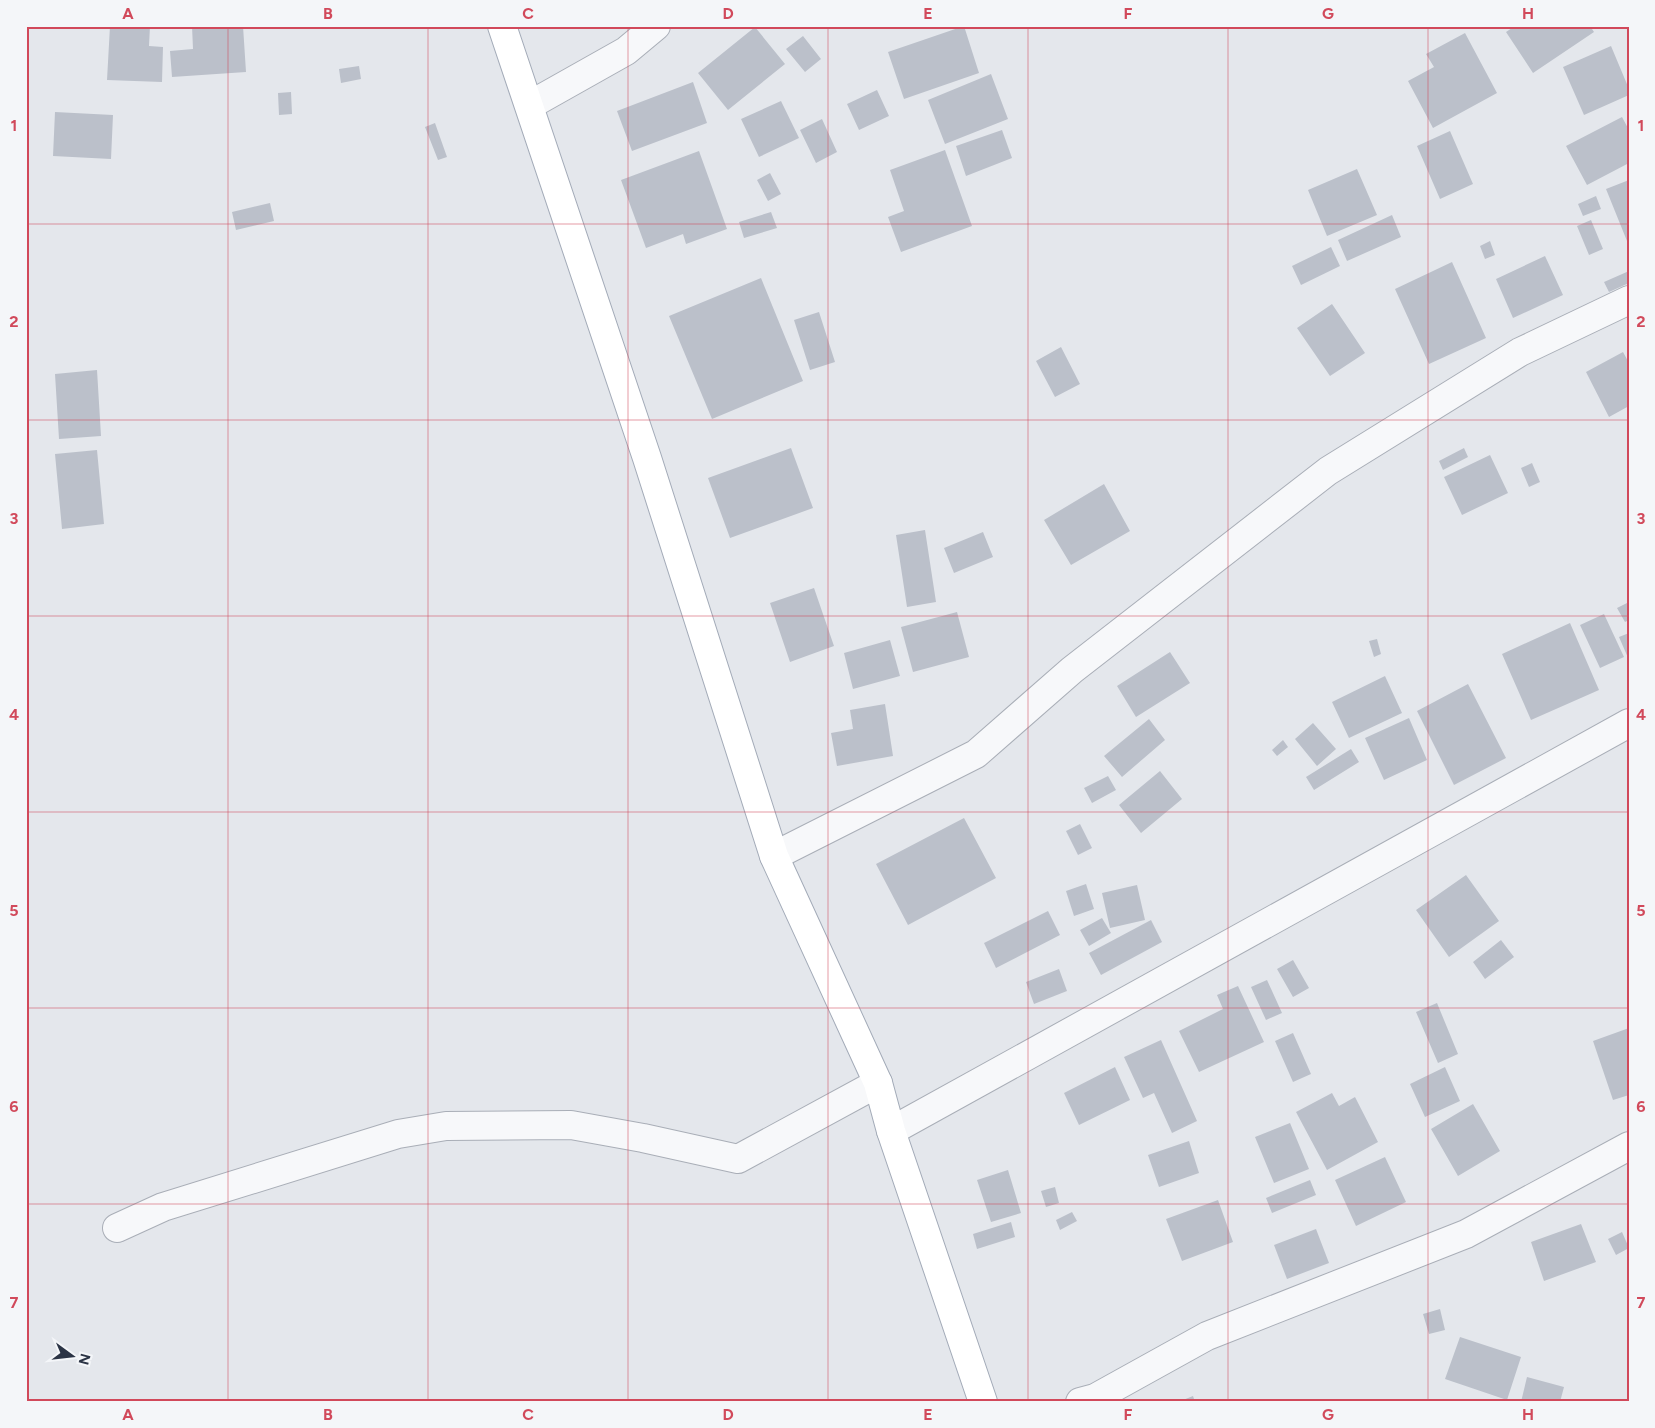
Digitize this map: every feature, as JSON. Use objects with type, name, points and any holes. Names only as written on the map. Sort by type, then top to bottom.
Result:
[{"type":"main road","points":[[502,26],[644,449],[774,856],[878,1082],[891,1131],[984,1402]]},
{"type":"street","points":[[530,105],[626,51],[656,26]]},
{"type":"street","points":[[774,856],[976,754],[1072,670],[1328,471],[1520,352],[1629,300]]},
{"type":"street","points":[[891,1131],[1629,723]]},
{"type":"street","points":[[117,1228],[163,1207],[355,1147],[398,1134],[446,1126],[571,1125],[643,1138],[738,1159],[878,1082]]},
{"type":"street","points":[[1080,1402],[1095,1398],[1207,1336],[1466,1234],[1629,1146]]},
{"type":"building","points":[[110,26],[150,26],[149,46],[163,47],[162,82],[107,80]]},
{"type":"building","points":[[192,26],[243,26],[246,72],[172,77],[170,51],[193,49]]},
{"type":"building","points":[[964,26],[979,73],[904,99],[888,52]]},
{"type":"building","points":[[1515,26],[1590,26],[1594,32],[1533,73],[1506,32]]},
{"type":"building","points":[[755,27],[785,64],[728,110],[698,73]]},
{"type":"building","points":[[1465,33],[1497,93],[1433,128],[1408,81],[1434,67],[1426,54]]},
{"type":"building","points":[[803,36],[821,59],[805,72],[786,49]]},
{"type":"building","points":[[1611,46],[1629,89],[1629,95],[1584,115],[1563,67]]},
{"type":"building","points":[[359,66],[361,79],[341,83],[339,69]]},
{"type":"building","points":[[991,74],[1008,119],[945,144],[928,100]]},
{"type":"building","points":[[693,82],[707,123],[632,151],[617,111]]},
{"type":"building","points":[[877,90],[889,116],[859,130],[847,104]]},
{"type":"building","points":[[291,92],[292,114],[279,115],[278,93]]},
{"type":"building","points":[[781,101],[799,138],[759,157],[741,119]]},
{"type":"building","points":[[55,112],[113,115],[111,159],[53,156]]},
{"type":"building","points":[[1622,117],[1629,130],[1629,163],[1587,185],[1566,146]]},
{"type":"building","points":[[822,119],[837,152],[816,163],[800,130]]},
{"type":"building","points":[[435,123],[447,157],[438,160],[425,127]]},
{"type":"building","points":[[1002,130],[1012,158],[966,176],[956,146]]},
{"type":"building","points":[[1450,131],[1473,184],[1440,199],[1417,146]]},
{"type":"building","points":[[945,150],[972,226],[901,252],[888,217],[904,211],[890,170]]},
{"type":"building","points":[[699,151],[727,229],[686,244],[683,234],[646,248],[621,180]]},
{"type":"building","points":[[1357,169],[1377,215],[1327,236],[1308,190]]},
{"type":"building","points":[[770,173],[781,194],[768,201],[757,180]]},
{"type":"building","points":[[1629,180],[1629,241],[1627,241],[1606,189]]},
{"type":"building","points":[[1596,196],[1601,209],[1583,216],[1578,204]]},
{"type":"building","points":[[270,203],[274,221],[236,230],[232,212]]},
{"type":"building","points":[[771,212],[777,228],[744,238],[739,222]]},
{"type":"building","points":[[1392,215],[1401,237],[1347,261],[1338,240]]},
{"type":"building","points":[[1591,220],[1603,249],[1589,255],[1577,226]]},
{"type":"building","points":[[1490,241],[1495,255],[1485,259],[1480,246]]},
{"type":"building","points":[[1331,247],[1340,266],[1301,285],[1292,266]]},
{"type":"building","points":[[1545,256],[1563,295],[1513,318],[1496,279]]},
{"type":"building","points":[[1452,262],[1486,338],[1429,364],[1395,289]]},
{"type":"building","points":[[1629,271],[1629,283],[1609,292],[1604,282]]},
{"type":"building","points":[[761,278],[803,381],[712,419],[669,316]]},
{"type":"building","points":[[1332,304],[1365,353],[1330,376],[1297,328]]},
{"type":"building","points":[[819,312],[835,362],[810,370],[794,320]]},
{"type":"building","points":[[1061,347],[1080,384],[1055,397],[1036,361]]},
{"type":"building","points":[[1623,352],[1629,363],[1629,406],[1609,417],[1586,372]]},
{"type":"building","points":[[97,370],[101,436],[59,439],[55,374]]},
{"type":"building","points":[[791,448],[813,508],[730,538],[708,478]]},
{"type":"building","points":[[1464,448],[1468,457],[1443,470],[1439,461]]},
{"type":"building","points":[[97,450],[104,524],[62,529],[55,454]]},
{"type":"building","points":[[1490,455],[1508,493],[1462,515],[1444,477]]},
{"type":"building","points":[[1532,463],[1540,482],[1529,487],[1521,468]]},
{"type":"building","points":[[1104,484],[1130,531],[1071,565],[1044,520]]},
{"type":"building","points":[[925,530],[936,602],[907,607],[896,535]]},
{"type":"building","points":[[983,532],[993,557],[954,573],[944,548]]},
{"type":"building","points":[[814,588],[834,646],[790,662],[770,603]]},
{"type":"building","points":[[1629,602],[1629,620],[1625,622],[1617,608]]},
{"type":"building","points":[[957,612],[969,657],[913,672],[901,627]]},
{"type":"building","points":[[1604,614],[1624,657],[1600,668],[1580,625]]},
{"type":"building","points":[[1570,623],[1599,690],[1531,720],[1502,654]]},
{"type":"building","points":[[1629,633],[1629,660],[1619,637]]},
{"type":"building","points":[[1377,639],[1381,654],[1374,657],[1369,641]]},
{"type":"building","points":[[890,640],[900,676],[853,689],[844,653]]},
{"type":"building","points":[[1170,652],[1190,683],[1136,717],[1117,686]]},
{"type":"building","points":[[1385,676],[1402,713],[1349,738],[1332,702]]},
{"type":"building","points":[[1468,684],[1506,758],[1454,785],[1417,711]]},
{"type":"building","points":[[885,704],[893,756],[837,766],[831,733],[853,729],[850,710]]},
{"type":"building","points":[[1409,718],[1427,760],[1384,780],[1365,738]]},
{"type":"building","points":[[1149,719],[1165,740],[1122,777],[1104,756]]},
{"type":"building","points":[[1313,723],[1336,749],[1317,766],[1295,739]]},
{"type":"building","points":[[1283,740],[1288,747],[1277,756],[1272,750]]},
{"type":"building","points":[[1351,749],[1359,762],[1314,790],[1306,777]]},
{"type":"building","points":[[1160,771],[1182,799],[1141,833],[1119,805]]},
{"type":"building","points":[[1108,776],[1116,790],[1092,803],[1084,788]]},
{"type":"building","points":[[964,818],[996,878],[908,925],[876,864]]},
{"type":"building","points":[[1080,824],[1092,848],[1078,855],[1066,831]]},
{"type":"building","points":[[1466,875],[1499,921],[1449,957],[1416,910]]},
{"type":"building","points":[[1086,884],[1094,909],[1074,916],[1066,891]]},
{"type":"building","points":[[1137,885],[1145,920],[1110,928],[1102,893]]},
{"type":"building","points":[[1048,911],[1060,935],[996,968],[984,943]]},
{"type":"building","points":[[1102,918],[1111,933],[1089,946],[1080,930]]},
{"type":"building","points":[[1151,920],[1162,942],[1101,975],[1089,953]]},
{"type":"building","points":[[1501,940],[1514,957],[1485,979],[1473,962]]},
{"type":"building","points":[[1293,960],[1309,988],[1293,997],[1277,969]]},
{"type":"building","points":[[1059,969],[1067,991],[1034,1004],[1026,982]]},
{"type":"building","points":[[1267,980],[1282,1013],[1266,1020],[1251,987]]},
{"type":"building","points":[[1238,986],[1264,1042],[1199,1072],[1179,1031],[1223,1009],[1217,995]]},
{"type":"building","points":[[1437,1003],[1458,1054],[1438,1063],[1416,1012]]},
{"type":"building","points":[[1629,1028],[1629,1095],[1613,1100],[1593,1041]]},
{"type":"building","points":[[1293,1033],[1311,1074],[1293,1082],[1275,1041]]},
{"type":"building","points":[[1161,1040],[1197,1121],[1172,1133],[1154,1093],[1143,1098],[1124,1057]]},
{"type":"building","points":[[1115,1067],[1130,1100],[1079,1125],[1064,1093]]},
{"type":"building","points":[[1445,1067],[1460,1101],[1425,1117],[1410,1084]]},
{"type":"building","points":[[1332,1093],[1339,1106],[1355,1097],[1378,1142],[1327,1170],[1296,1112]]},
{"type":"building","points":[[1473,1104],[1500,1151],[1458,1176],[1431,1129]]},
{"type":"building","points":[[1290,1123],[1309,1169],[1274,1183],[1255,1137]]},
{"type":"building","points":[[1189,1141],[1199,1173],[1159,1187],[1148,1155]]},
{"type":"building","points":[[1385,1157],[1406,1202],[1356,1226],[1335,1180]]},
{"type":"building","points":[[1008,1170],[1021,1213],[991,1222],[977,1180]]},
{"type":"building","points":[[1310,1180],[1316,1195],[1272,1213],[1266,1198]]},
{"type":"building","points":[[1055,1187],[1059,1203],[1046,1207],[1041,1191]]},
{"type":"building","points":[[1218,1200],[1233,1242],[1182,1261],[1166,1219]]},
{"type":"building","points":[[1072,1212],[1077,1221],[1060,1230],[1056,1220]]},
{"type":"building","points":[[1011,1222],[1015,1237],[977,1249],[973,1234]]},
{"type":"building","points":[[1581,1224],[1596,1262],[1544,1281],[1531,1242]]},
{"type":"building","points":[[1316,1229],[1329,1263],[1287,1279],[1274,1245]]},
{"type":"building","points":[[1622,1232],[1629,1248],[1616,1255],[1608,1239]]},
{"type":"building","points":[[1440,1309],[1445,1330],[1429,1334],[1423,1314]]},
{"type":"building","points":[[1460,1337],[1521,1357],[1507,1400],[1445,1379]]},
{"type":"building","points":[[1527,1377],[1564,1387],[1560,1402],[1521,1402]]},
{"type":"building","points":[[1193,1396],[1195,1402],[1178,1402]]}]
